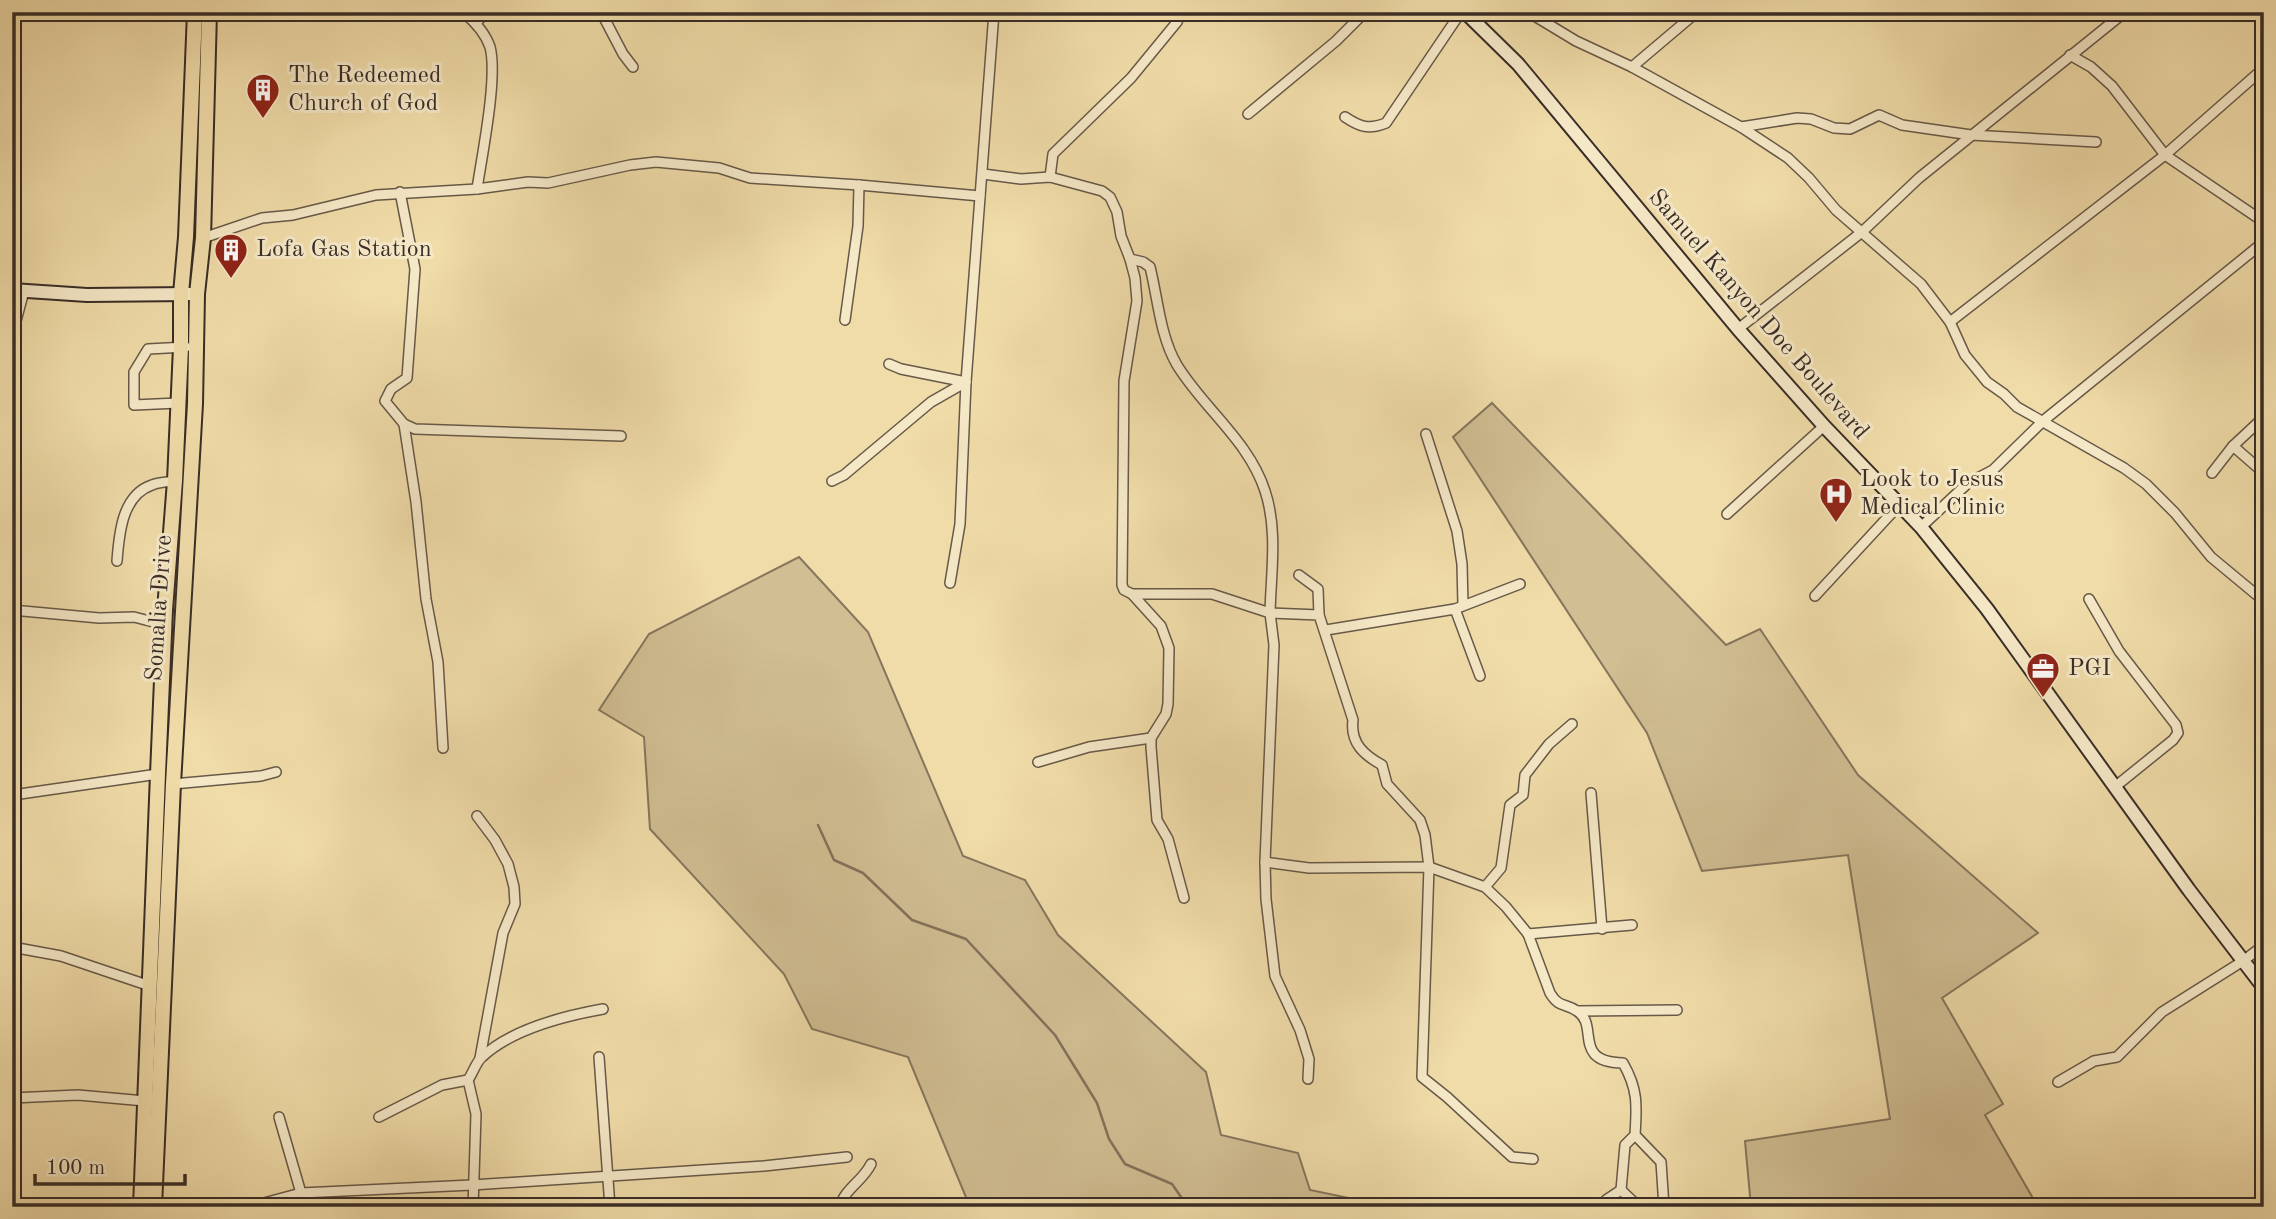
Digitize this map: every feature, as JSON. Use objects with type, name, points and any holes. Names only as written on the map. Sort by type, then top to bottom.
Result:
[{"type":"main road","name":"Somalia Drive","points":[[141,1207],[158,774],[181,347],[181,294],[186,237],[195,12]]},
{"type":"main road","name":"Somalia Drive","points":[[154,1207],[173,784],[191,481],[197,294],[203,238],[209,12]]},
{"type":"street","points":[[463,12],[476,23],[491,49],[491,83],[477,190]]},
{"type":"street","points":[[476,23],[486,12]]},
{"type":"street","points":[[601,12],[623,54],[633,67]]},
{"type":"street","points":[[950,583],[960,524],[966,382],[993,12]]},
{"type":"street","points":[[1050,177],[1053,154],[1131,78],[1177,22],[1181,12]]},
{"type":"street","points":[[1248,114],[1336,41],[1365,12]]},
{"type":"street","points":[[1345,117],[1360,127],[1373,128],[1386,123],[1463,12]]},
{"type":"street","name":"Samuel Kanyon Doe Boulevard","points":[[1463,12],[1518,64],[1738,329],[1824,426],[1921,527],[1987,609],[2189,890],[2264,988]]},
{"type":"street","points":[[1528,12],[1576,41],[1632,67],[1741,127],[1788,158],[1809,177],[1836,210],[1921,284],[1951,322],[1965,355],[1987,382],[2017,407],[2147,484],[2211,557],[2262,595]]},
{"type":"street","points":[[1632,67],[1697,12]]},
{"type":"street","points":[[1738,329],[1862,232],[1919,178],[2124,12]]},
{"type":"street","points":[[2070,55],[2091,67],[2112,86],[2165,155],[2264,222]]},
{"type":"street","points":[[1951,322],[2165,155],[2264,68]]},
{"type":"street","points":[[1741,127],[1797,118],[1811,119],[1834,128],[1850,130],[1879,115],[1902,125],[1972,135],[2096,142]]},
{"type":"street","points":[[203,238],[262,218],[293,215],[376,195],[548,183],[630,164],[656,162],[698,164],[750,178],[980,196]]},
{"type":"street","points":[[983,174],[1021,179],[1050,177],[1102,191],[1111,197],[1117,212],[1121,236],[1135,278],[1137,301],[1124,381],[1121,573],[1124,590],[1132,594],[1161,626],[1168,648],[1168,704],[1166,714],[1151,738],[1157,820],[1168,839],[1184,898]]},
{"type":"street","points":[[845,320],[858,226],[859,185]]},
{"type":"street","points":[[400,192],[415,269],[414,303],[407,378],[391,389],[384,401],[404,424],[415,429],[621,436]]},
{"type":"street","points":[[1921,527],[1968,483],[1993,470],[2043,421],[2260,245],[2264,236]]},
{"type":"street","points":[[1130,259],[1143,261],[1150,267],[1167,343],[1175,362],[1256,467],[1266,492],[1274,526],[1270,613],[1274,645],[1265,862],[1275,976],[1300,1030],[1309,1059],[1308,1079]]},
{"type":"street","points":[[12,336],[18,290],[87,295],[197,294]]},
{"type":"street","points":[[178,403],[134,405],[134,372],[148,349],[196,347]]},
{"type":"street","points":[[889,364],[901,369],[966,382]]},
{"type":"street","points":[[832,481],[844,475],[931,402],[966,382]]},
{"type":"street","points":[[2212,473],[2233,446],[2264,416]]},
{"type":"street","points":[[404,424],[416,502],[426,599],[438,662],[443,748]]},
{"type":"street","points":[[1727,514],[1824,426]]},
{"type":"street","points":[[1426,433],[1457,531],[1462,564],[1459,607],[1480,676]]},
{"type":"street","points":[[2233,446],[2264,473]]},
{"type":"street","points":[[117,561],[118,538],[130,502],[141,490],[154,484],[174,481]]},
{"type":"street","points":[[1815,596],[1900,504]]},
{"type":"street","points":[[1299,575],[1318,589],[1319,615],[1353,720],[1355,741],[1364,755],[1382,765],[1387,784],[1419,820],[1425,835],[1429,867],[1423,1077],[1512,1157],[1534,1159]]},
{"type":"street","points":[[1326,630],[1459,607],[1520,584]]},
{"type":"street","points":[[1132,594],[1212,594],[1270,613],[1319,615]]},
{"type":"street","points":[[2089,599],[2119,651],[2176,725],[2178,733],[2116,786]]},
{"type":"street","points":[[12,610],[99,618],[134,617],[165,625]]},
{"type":"street","points":[[1485,887],[1501,868],[1510,805],[1523,795],[1525,775],[1549,744],[1572,724]]},
{"type":"street","points":[[1038,762],[1089,747],[1151,738]]},
{"type":"street","points":[[173,784],[261,776],[276,772]]},
{"type":"street","points":[[13,795],[158,774]]},
{"type":"street","points":[[1591,793],[1602,929]]},
{"type":"street","points":[[473,1207],[476,1114],[468,1080],[480,1058],[503,933],[515,904],[508,864],[495,840],[477,816]]},
{"type":"street","points":[[1265,862],[1309,868],[1429,867],[1485,887],[1528,934],[1550,993],[1556,1002],[1578,1011],[1677,1010]]},
{"type":"street","points":[[1528,934],[1632,925]]},
{"type":"street","points":[[2058,1082],[2094,1061],[2117,1057],[2162,1012],[2264,945]]},
{"type":"street","points":[[12,947],[61,956],[150,986]]},
{"type":"street","points":[[480,1058],[510,1039],[562,1016],[603,1009]]},
{"type":"street","points":[[1578,1011],[1598,1059],[1623,1063],[1627,1069],[1637,1093],[1636,1135],[1661,1162],[1664,1207]]},
{"type":"street","points":[[598,1057],[610,1207]]},
{"type":"street","points":[[379,1117],[442,1085],[468,1080]]},
{"type":"street","points":[[12,1098],[78,1095],[145,1101]]},
{"type":"street","points":[[279,1117],[301,1193]]},
{"type":"street","points":[[1621,1190],[1625,1145],[1636,1135]]},
{"type":"street","points":[[249,1207],[301,1193],[764,1166],[847,1157]]},
{"type":"street","points":[[840,1207],[842,1197],[867,1173],[871,1164]]},
{"type":"street","points":[[1606,1200],[1621,1190]]},
{"type":"street","points":[[1621,1190],[1639,1207]]},
{"type":"shaded area","points":[[1492,403],[1726,645],[1760,629],[1858,775],[2038,933],[1942,998],[2003,1104],[1985,1115],[2038,1207],[1751,1207],[1745,1141],[1890,1119],[1848,855],[1702,871],[1647,733],[1453,437]]},
{"type":"shaded area","points":[[799,557],[868,632],[963,856],[1025,880],[1058,935],[1206,1072],[1221,1135],[1298,1153],[1310,1190],[1392,1207],[970,1207],[908,1057],[812,1029],[784,974],[650,829],[644,737],[599,710],[649,634]]},
{"type":"waterway","points":[[818,825],[834,860],[863,873],[912,920],[966,939],[1055,1035],[1097,1103],[1109,1139],[1125,1164],[1172,1184],[1188,1207]]},
{"type":"place","name":"The Redeemed Church of God","points":[[263,120]]},
{"type":"place","name":"Lofa Gas Station","points":[[231,280]]},
{"type":"place","name":"Look to Jesus Medical Clinic","points":[[1836,524]]},
{"type":"place","name":"PGI","points":[[2043,699]]}]
